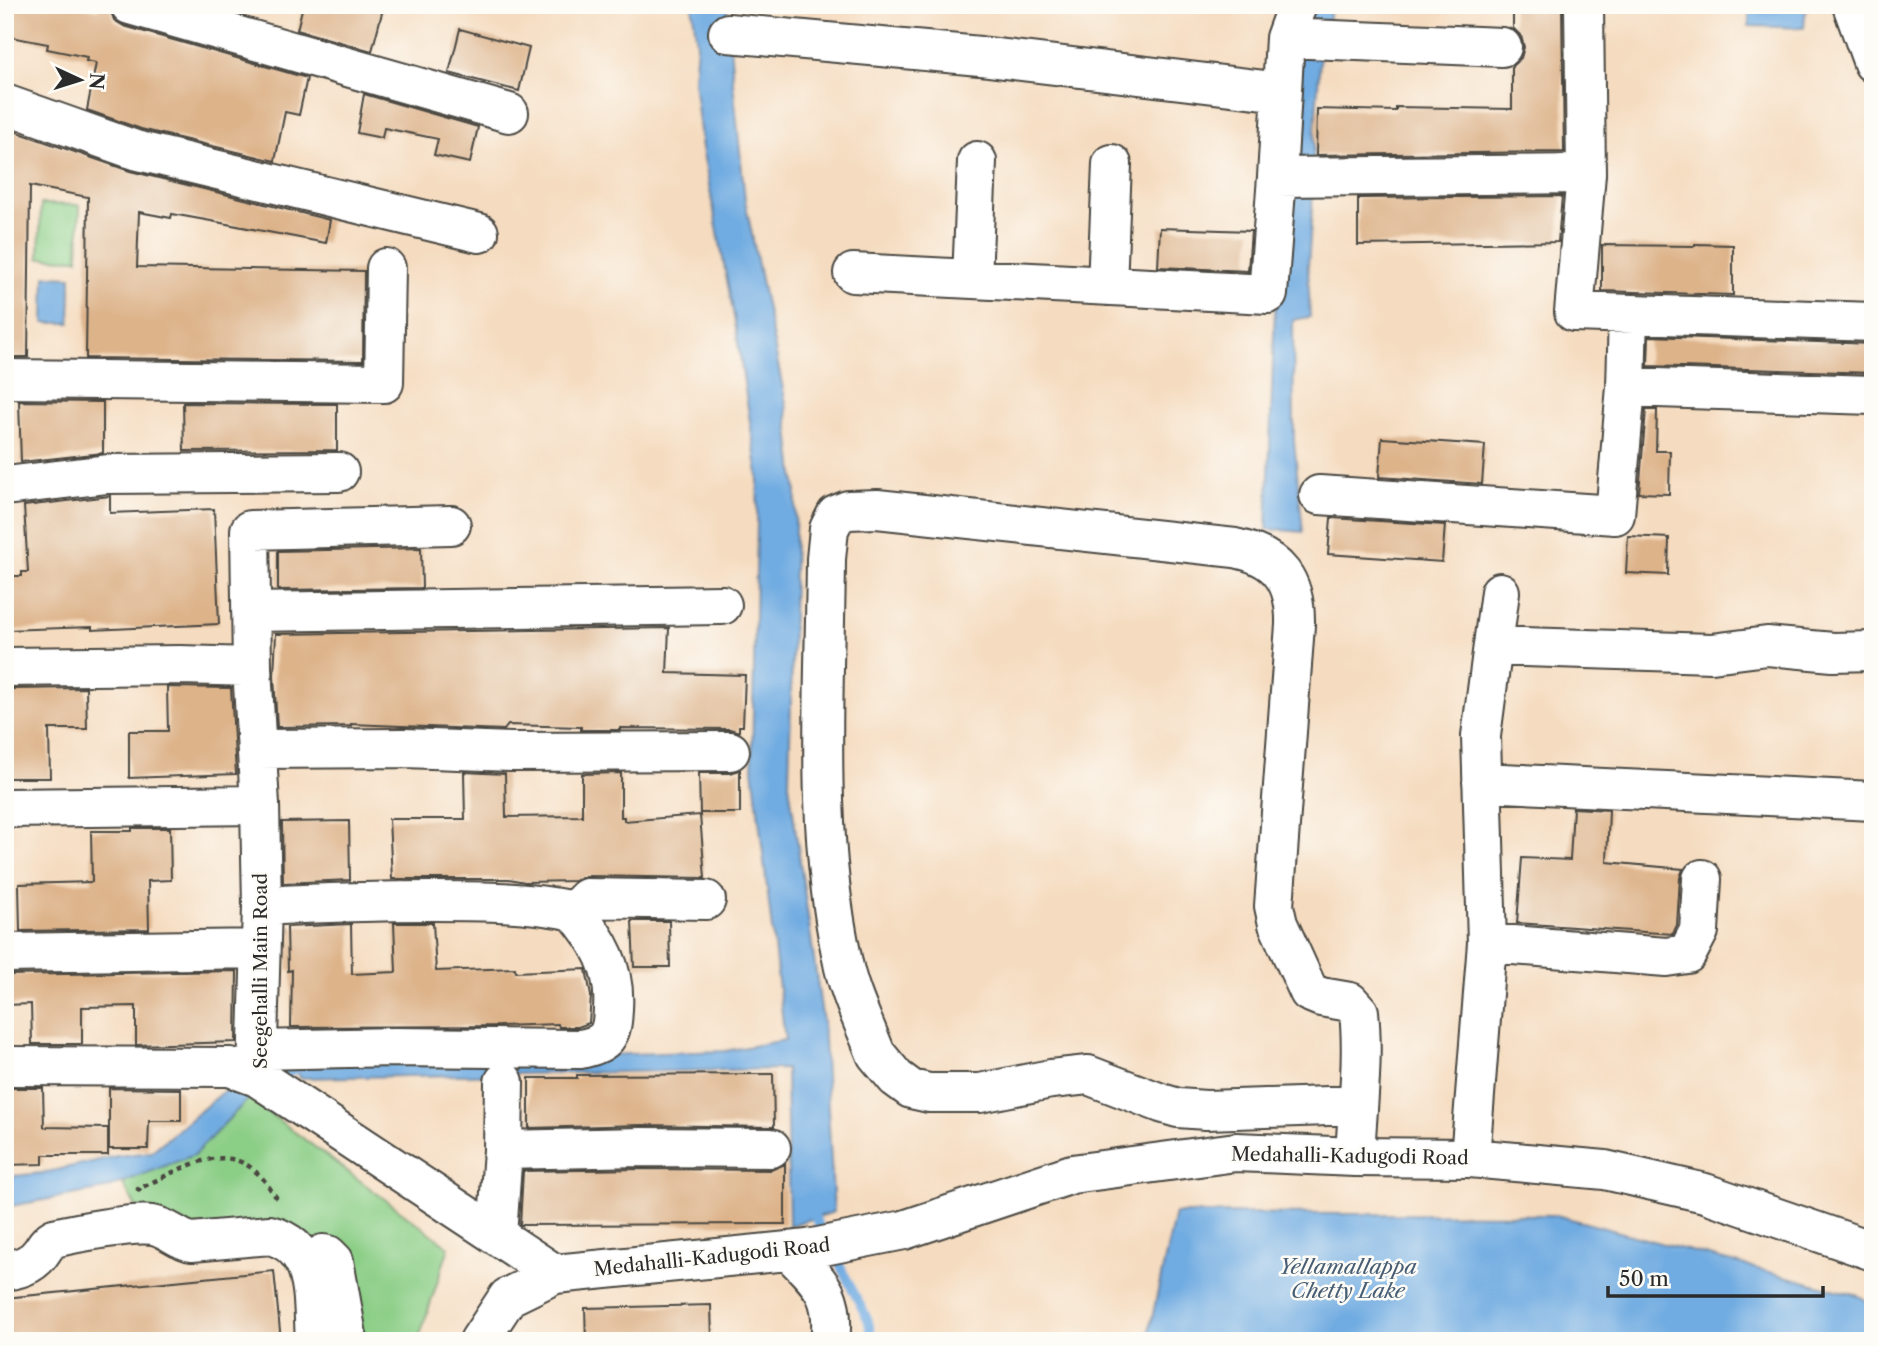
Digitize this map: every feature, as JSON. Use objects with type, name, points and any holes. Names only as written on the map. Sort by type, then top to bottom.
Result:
[{"type":"street","points":[[130,5],[509,113]]},
{"type":"street","points":[[1584,5],[1586,174],[1574,312],[1873,322]]},
{"type":"street","points":[[1860,8],[1873,63]]},
{"type":"street","points":[[853,273],[1268,294],[1281,92],[1291,22],[1502,47]]},
{"type":"street","points":[[728,33],[979,56],[1129,76],[1281,92]]},
{"type":"street","points":[[5,104],[135,150],[479,233]]},
{"type":"street","points":[[972,279],[976,161]]},
{"type":"street","points":[[1107,286],[1111,164]]},
{"type":"street","points":[[1277,177],[1586,174]]},
{"type":"street","points":[[5,379],[384,383],[386,268]]},
{"type":"street","points":[[1319,495],[1615,515],[1626,387],[1628,314]]},
{"type":"street","points":[[1626,387],[1873,395]]},
{"type":"street","points":[[5,486],[108,474],[339,472]]},
{"type":"street","points":[[1355,1157],[1358,1105],[1360,1037],[1359,1012],[1350,1002],[1309,992],[1278,924],[1274,906],[1295,617],[1290,587],[1280,569],[1259,555],[1235,548],[877,509],[848,510],[836,515],[829,529],[826,559],[824,814],[828,878],[842,961],[876,1054],[886,1067],[911,1089],[929,1093],[980,1093],[1051,1079],[1088,1075],[1178,1108],[1206,1110],[1358,1105]]},
{"type":"street","name":"Seegehalli Main Road","points":[[451,525],[250,530],[252,667],[260,805],[262,906],[258,1063],[497,1236],[555,1274]]},
{"type":"street","points":[[1470,1158],[1488,943],[1480,736],[1500,592]]},
{"type":"street","points":[[251,612],[722,605]]},
{"type":"street","points":[[1493,646],[1712,653],[1767,646],[1833,652],[1873,651]]},
{"type":"street","points":[[5,667],[252,667]]},
{"type":"street","points":[[257,748],[405,748],[511,752],[730,751]]},
{"type":"street","points":[[1482,782],[1873,801]]},
{"type":"street","points":[[5,808],[260,805]]},
{"type":"street","points":[[1488,943],[1666,957],[1687,954],[1699,931],[1702,880]]},
{"type":"street","points":[[574,911],[587,898],[706,900]]},
{"type":"street","points":[[5,1066],[230,1068],[407,1047],[580,1049],[599,1046],[612,1030],[612,972],[602,949],[574,911],[541,904],[497,901],[333,902],[262,906]]},
{"type":"street","points":[[5,953],[261,949]]},
{"type":"street","points":[[497,1236],[504,1082]]},
{"type":"street","points":[[503,1150],[771,1148]]},
{"type":"street","name":"Medahalli-Kadugodi Road","points":[[480,1341],[508,1297],[555,1274],[799,1251],[904,1230],[1072,1174],[1236,1152],[1470,1158],[1605,1170],[1705,1194],[1873,1251]]},
{"type":"street","points":[[5,1271],[17,1270],[32,1262],[54,1238],[141,1225],[159,1226],[192,1242],[270,1236],[282,1239],[293,1247],[310,1271],[315,1341]]},
{"type":"street","points":[[799,1251],[824,1286],[832,1321],[830,1341]]},
{"type":"street","points":[[323,1254],[334,1261],[348,1341]]},
{"type":"green space","points":[[41,204],[80,205],[78,259],[39,258]]},
{"type":"green space","points":[[249,1098],[449,1247],[418,1341],[355,1341],[345,1266],[140,1214],[122,1182],[194,1155]]},
{"type":"water","points":[[692,5],[727,5],[745,200],[786,404],[796,491],[789,784],[823,1022],[834,1212],[789,1226],[786,1069],[300,1078],[291,1053],[598,1055],[725,1051],[785,1040],[752,760],[758,475],[735,322],[702,148],[694,80],[697,44]]},
{"type":"water","points":[[1310,5],[1333,5],[1326,26],[1306,22]]},
{"type":"water","points":[[1750,5],[1806,5],[1804,28],[1749,26]]},
{"type":"water","points":[[1300,53],[1320,57],[1313,161],[1292,160]]},
{"type":"water","points":[[1291,191],[1313,193],[1308,266],[1310,317],[1293,320],[1294,441],[1303,532],[1267,529],[1275,307]]},
{"type":"water","points":[[45,276],[71,277],[70,323],[44,323]]},
{"type":"water","points":[[244,1080],[249,1098],[194,1155],[105,1189],[5,1207],[5,1177],[43,1173],[117,1156],[151,1152],[234,1083]]},
{"type":"water","name":"Yellamallappa Chetty Lake","points":[[1175,1213],[1556,1215],[1859,1296],[1873,1305],[1873,1341],[1147,1341]]},
{"type":"building","points":[[5,5],[76,5],[98,10],[99,5],[109,5],[114,20],[124,26],[307,78],[299,115],[285,112],[275,161],[141,129],[87,110],[96,63],[86,61],[87,57],[47,49],[48,44],[5,36]]},
{"type":"building","points":[[303,5],[384,5],[372,51],[297,30]]},
{"type":"building","points":[[1513,5],[1562,5],[1564,152],[1316,155],[1317,109],[1512,109],[1512,66],[1521,58],[1524,47],[1521,36],[1513,28]]},
{"type":"building","points":[[460,29],[529,48],[519,91],[449,73]]},
{"type":"building","points":[[364,94],[478,127],[470,163],[434,155],[438,139],[384,128],[382,138],[357,133]]},
{"type":"building","points":[[14,131],[130,171],[330,220],[326,243],[172,214],[171,218],[139,212],[137,267],[364,271],[363,361],[86,358],[88,197],[30,186],[28,357],[5,357],[5,208],[8,208]]},
{"type":"building","points":[[1562,196],[1558,242],[1358,245],[1358,198]]},
{"type":"building","points":[[1160,228],[1251,231],[1248,271],[1158,267]]},
{"type":"building","points":[[1602,245],[1733,245],[1733,295],[1602,291]]},
{"type":"building","points":[[1649,336],[1873,344],[1873,373],[1648,366]]},
{"type":"building","points":[[19,401],[103,402],[103,453],[21,462]]},
{"type":"building","points":[[183,403],[337,404],[337,450],[184,451]]},
{"type":"building","points":[[1646,410],[1657,410],[1656,451],[1670,451],[1669,494],[1639,493]]},
{"type":"building","points":[[1382,438],[1485,445],[1482,484],[1379,477]]},
{"type":"building","points":[[110,496],[110,513],[214,509],[219,624],[92,630],[92,627],[5,630],[5,576],[22,576],[22,572],[28,572],[24,506]]},
{"type":"building","points":[[1331,518],[1445,525],[1442,562],[1328,554]]},
{"type":"building","points":[[1628,536],[1669,538],[1668,575],[1626,573]]},
{"type":"building","points":[[421,548],[422,588],[278,590],[278,551]]},
{"type":"building","points":[[669,628],[667,673],[745,675],[743,726],[739,726],[739,732],[730,729],[581,730],[581,727],[508,725],[504,730],[351,724],[277,727],[274,676],[276,634]]},
{"type":"building","points":[[167,687],[231,688],[236,774],[129,778],[129,731],[168,731]]},
{"type":"building","points":[[86,688],[87,729],[49,729],[50,778],[5,778],[5,734],[10,734],[9,689]]},
{"type":"building","points":[[740,770],[740,813],[700,813],[699,773],[730,773]]},
{"type":"building","points":[[464,772],[505,774],[506,817],[582,816],[582,774],[621,773],[621,817],[624,817],[624,821],[700,815],[705,878],[587,876],[574,881],[525,882],[509,879],[392,879],[389,819],[465,819]]},
{"type":"building","points":[[1573,808],[1609,810],[1607,862],[1683,869],[1677,925],[1673,934],[1517,923],[1522,858],[1570,860]]},
{"type":"building","points":[[349,821],[350,880],[283,883],[282,822]]},
{"type":"building","points":[[132,828],[170,828],[171,880],[148,881],[149,929],[20,931],[19,884],[92,882],[91,831],[132,831]]},
{"type":"building","points":[[632,921],[669,921],[670,967],[634,967]]},
{"type":"building","points":[[394,923],[433,923],[436,971],[586,969],[591,996],[589,1023],[578,1027],[559,1027],[558,1024],[291,1027],[292,970],[288,971],[287,927],[351,924],[352,974],[396,972]]},
{"type":"building","points":[[237,971],[236,1042],[136,1045],[136,1006],[82,1007],[82,1044],[32,1044],[31,1004],[5,1005],[5,975]]},
{"type":"building","points":[[773,1074],[774,1127],[642,1125],[529,1128],[529,1078],[577,1078],[577,1075]]},
{"type":"building","points":[[5,1088],[43,1088],[44,1127],[108,1128],[108,1155],[43,1155],[43,1164],[5,1165]]},
{"type":"building","points":[[109,1088],[181,1089],[181,1121],[149,1121],[148,1149],[109,1149]]},
{"type":"building","points":[[785,1164],[785,1224],[520,1225],[523,1171],[771,1170]]},
{"type":"building","points":[[274,1271],[281,1341],[5,1341],[5,1298]]},
{"type":"building","points":[[711,1305],[712,1341],[586,1341],[585,1308]]},
{"type":"waterway","points":[[277,1077],[306,1065]]},
{"type":"waterway","points":[[815,1206],[815,1218],[824,1235]]},
{"type":"waterway","points":[[834,1254],[868,1320],[873,1341]]}]
